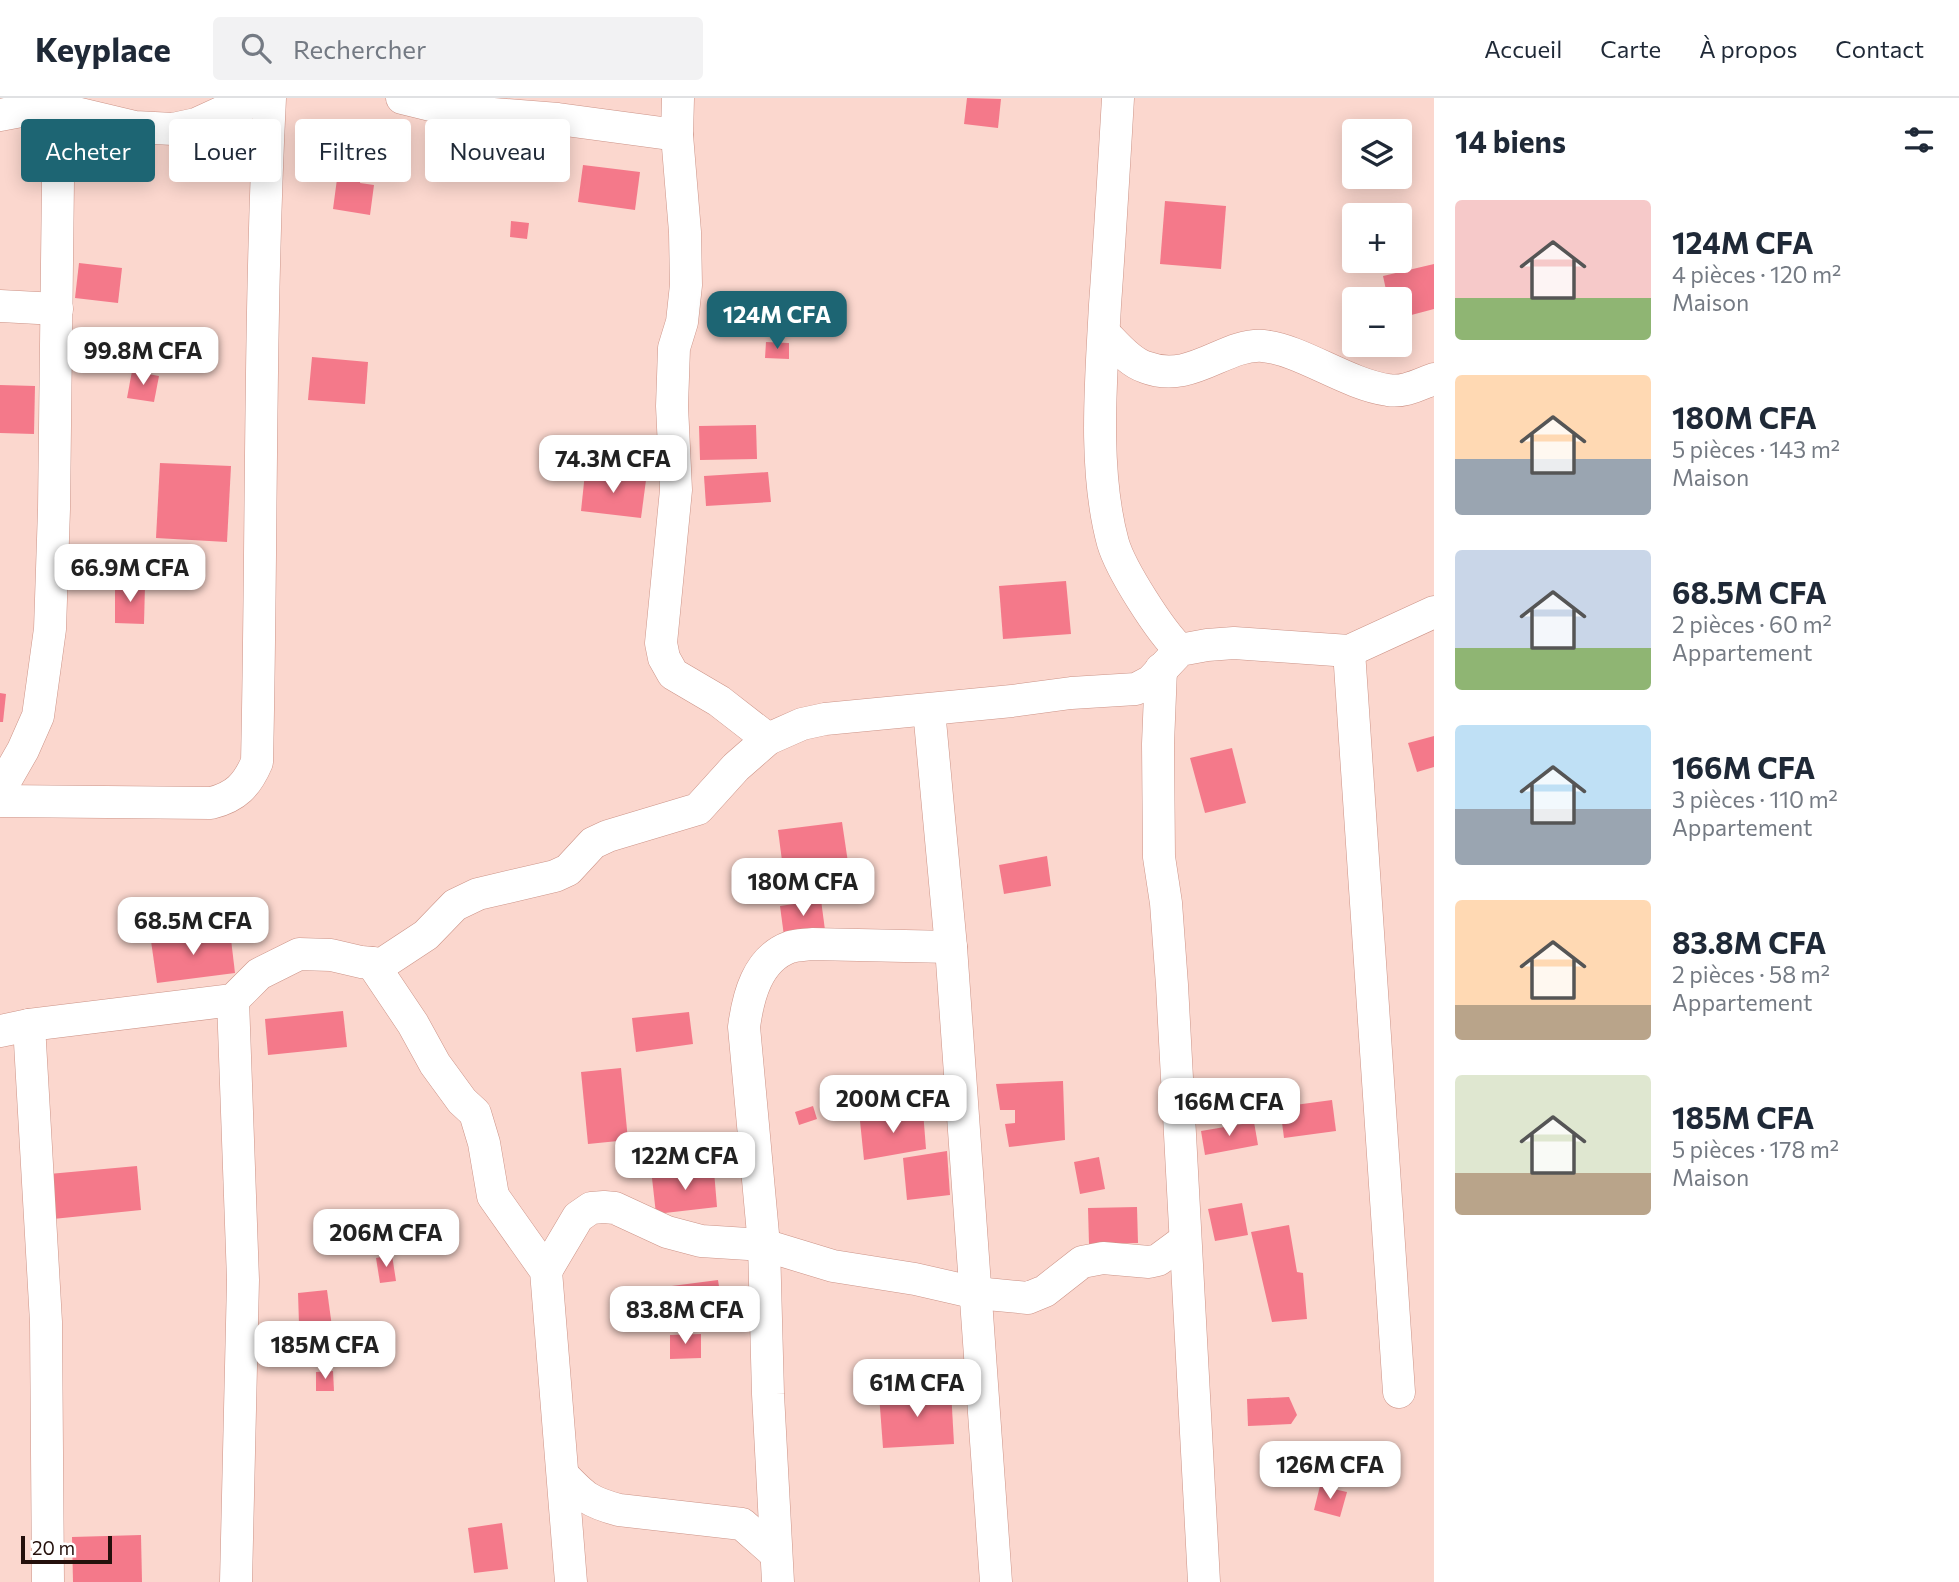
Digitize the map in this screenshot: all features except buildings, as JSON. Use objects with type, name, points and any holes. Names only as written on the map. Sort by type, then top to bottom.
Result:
[{"type":"street","points":[[402,98],[677,135]]},
{"type":"street","points":[[678,98],[677,135],[685,232],[686,285],[682,322],[674,348],[672,406],[676,490],[661,643],[664,658],[673,674],[719,701],[768,739]]},
{"type":"street","points":[[1118,98],[1101,379],[1102,485],[1114,544],[1124,566],[1166,636],[1171,660],[1158,744],[1159,857],[1171,972],[1204,1582]]},
{"type":"street","points":[[0,115],[59,104],[135,127],[173,129],[196,124],[240,104],[270,99],[262,316],[261,600],[257,762],[249,781],[235,794],[211,803],[0,801]]},
{"type":"street","points":[[0,790],[23,750],[38,716],[50,629],[59,104]]},
{"type":"street","points":[[0,306],[57,309]]},
{"type":"street","points":[[1104,333],[1143,367],[1163,370],[1184,370],[1204,365],[1244,347],[1260,346],[1292,354],[1331,372],[1389,391],[1408,389],[1434,379]]},
{"type":"street","points":[[48,1582],[46,1322],[14,1028],[233,1000],[259,974],[299,954],[331,955],[383,964],[426,935],[455,905],[478,894],[555,876],[568,870],[600,839],[698,809],[736,767],[768,739],[802,724],[825,719],[1071,693],[1136,689],[1151,681],[1171,660],[1208,645],[1234,643],[1349,651],[1434,612]]},
{"type":"street","points":[[1349,651],[1399,1392]]},
{"type":"street","points":[[929,710],[951,947],[996,1582]]},
{"type":"street","points":[[777,1567],[764,1245],[744,1027],[748,996],[773,957],[790,947],[812,944],[951,947]]},
{"type":"street","points":[[372,963],[413,1024],[435,1064],[462,1101],[475,1113],[494,1196],[546,1271],[571,1582]]},
{"type":"street","points":[[233,1000],[243,1280],[236,1582]]},
{"type":"street","points":[[546,1271],[578,1216],[597,1207],[615,1208],[667,1232],[701,1241],[764,1245],[832,1266],[915,1279],[976,1293],[1028,1298],[1045,1292],[1082,1262],[1103,1258],[1149,1262],[1158,1260],[1185,1240]]},
{"type":"street","points":[[563,1475],[587,1499],[600,1505],[619,1510],[742,1524],[777,1567]]}]
